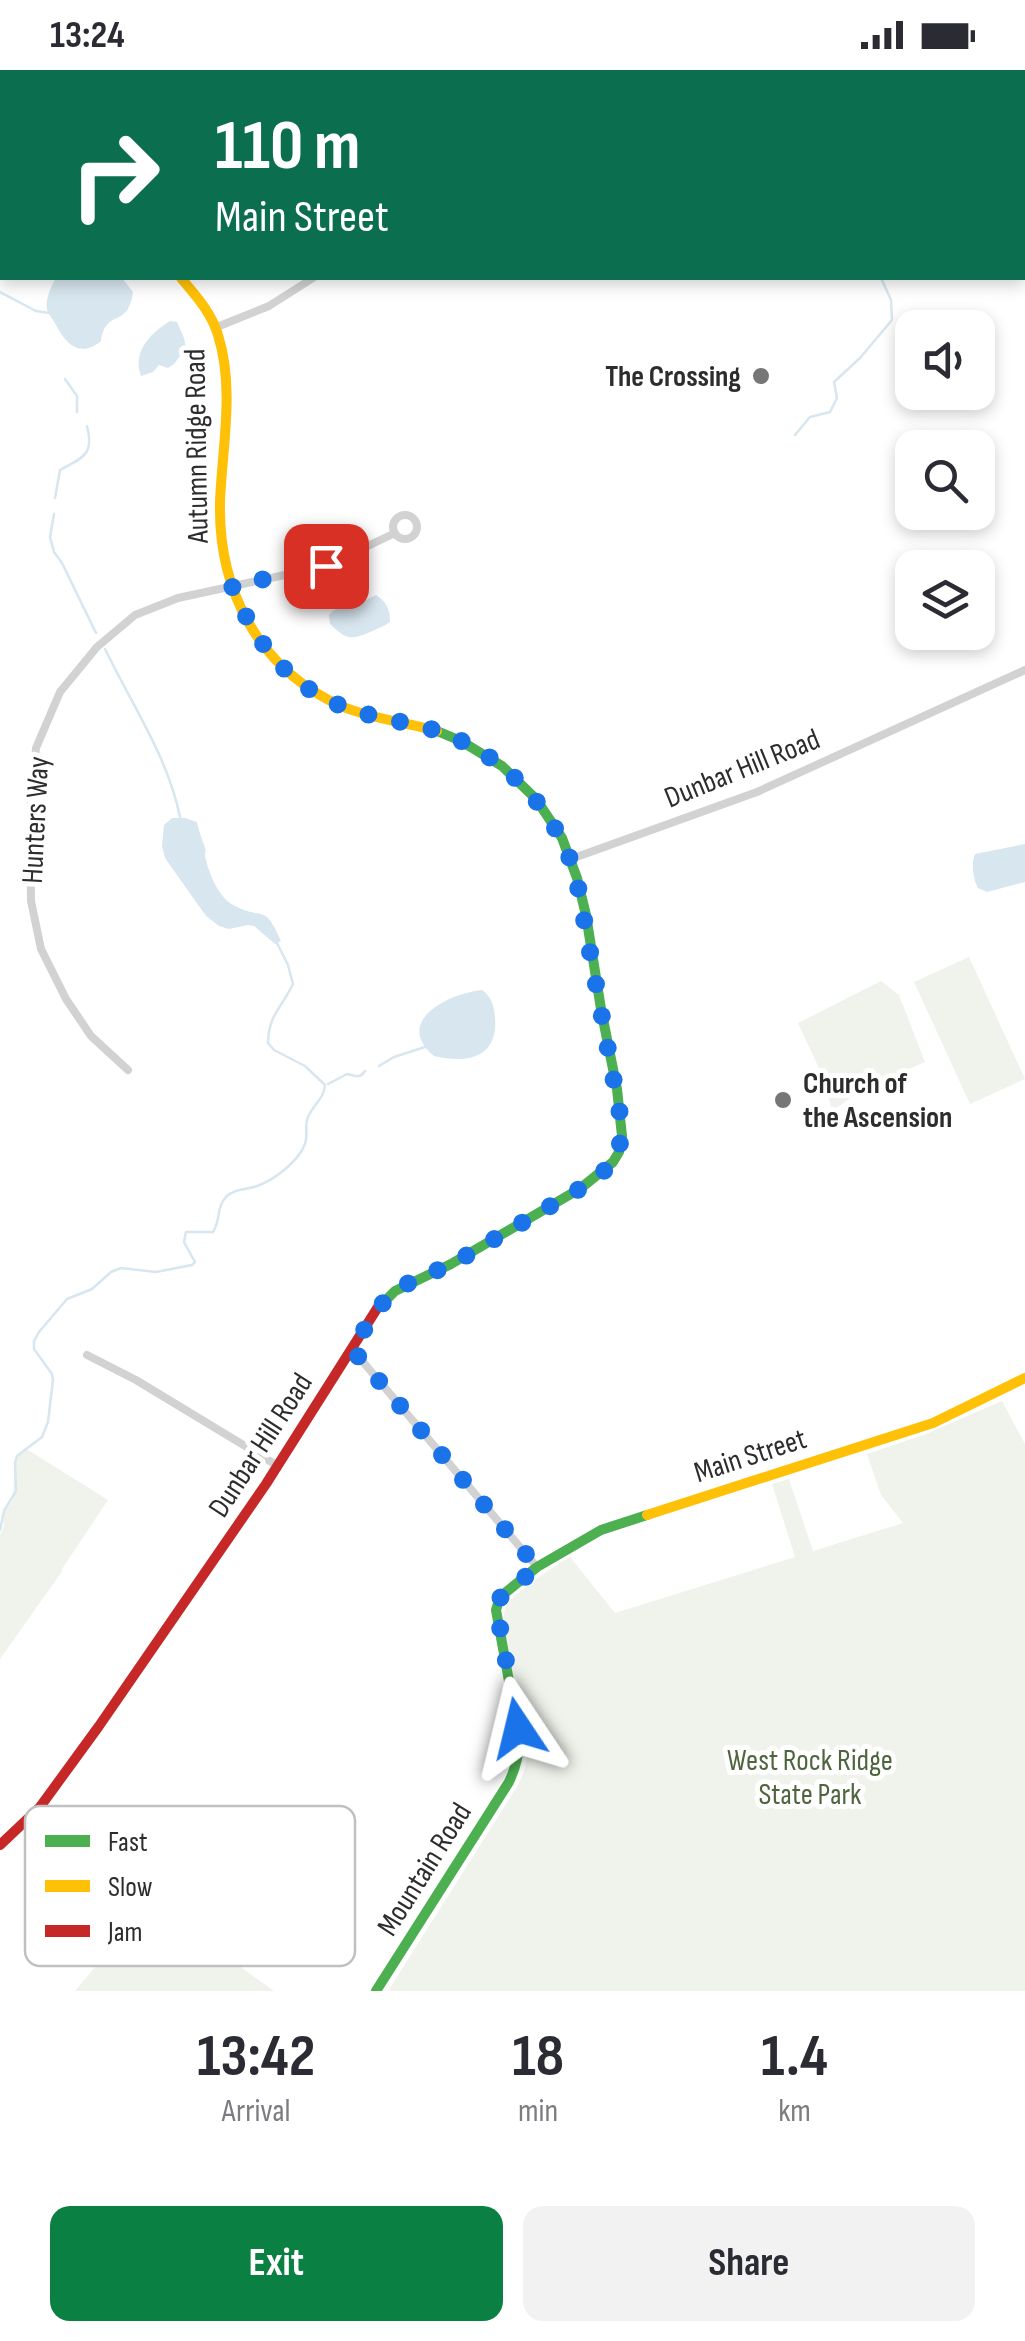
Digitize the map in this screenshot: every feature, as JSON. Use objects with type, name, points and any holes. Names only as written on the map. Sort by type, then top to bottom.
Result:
[{"type":"street","name":"Autumn Ridge Road","points":[[184,280],[202,299],[224,348],[221,540],[232,586],[258,640],[316,694],[351,710],[440,732],[482,752],[513,775],[535,799],[555,826],[571,859]]},
{"type":"street","points":[[217,326],[269,306],[310,280]]},
{"type":"street","name":"Hunters Way","points":[[128,1070],[90,1036],[66,999],[41,949],[31,901],[30,813],[36,748],[60,692],[97,646],[135,615],[178,598],[326,566],[395,533]]},
{"type":"street","name":"Dunbar Hill Road","points":[[40,1806],[278,1466],[378,1308],[395,1291],[452,1264],[581,1188],[604,1171],[619,1152],[622,1125],[571,859],[756,792],[1025,670]]},
{"type":"street","points":[[352,1349],[537,1567]]},
{"type":"street","points":[[87,1355],[136,1380],[278,1466]]},
{"type":"street","name":"Main Street","points":[[500,1598],[537,1567],[614,1525],[934,1423],[1025,1378]]},
{"type":"street","name":"Mountain Road","points":[[376,1991],[518,1763],[518,1728],[496,1610],[500,1598]]},
{"type":"street","name":"Dunbar Hill Road","points":[[0,1845],[25,1822]]},
{"type":"green space","points":[[969,957],[1025,1079],[970,1104],[914,982]]},
{"type":"green space","points":[[881,981],[899,995],[925,1062],[862,1090],[832,1111],[824,1079],[798,1023]]},
{"type":"green space","name":"West Rock Ridge State Park","points":[[1002,1401],[1025,1444],[1025,1991],[388,1991],[525,1768],[527,1726],[515,1693],[504,1628],[510,1601],[570,1557],[615,1613],[795,1557],[772,1484],[789,1479],[813,1551],[903,1523],[881,1495],[867,1454]]},
{"type":"green space","points":[[25,1448],[108,1500],[0,1659],[0,1535],[3,1515],[13,1500],[15,1458]]},
{"type":"green space","points":[[96,1966],[239,1966],[274,1991],[75,1991]]},
{"type":"shaded area","points":[[55,280],[124,280],[133,292],[127,311],[107,324],[101,341],[81,349],[64,338],[47,310]]},
{"type":"shaded area","points":[[170,321],[177,322],[186,348],[168,368],[159,365],[141,376],[141,351],[150,337]]},
{"type":"shaded area","points":[[376,595],[387,607],[390,622],[351,637],[330,624],[329,615],[335,610],[356,606]]},
{"type":"shaded area","points":[[172,818],[197,822],[208,866],[220,892],[235,906],[267,917],[281,941],[275,944],[254,926],[229,929],[206,916],[165,858],[164,825]]},
{"type":"shaded area","points":[[1025,844],[1025,882],[987,892],[978,888],[973,871],[975,854]]},
{"type":"shaded area","points":[[482,990],[490,999],[495,1018],[495,1031],[486,1050],[469,1058],[434,1056],[423,1043],[419,1031],[422,1021],[442,1003]]},
{"type":"waterway","points":[[795,435],[810,417],[830,412],[837,398],[834,382],[892,320],[891,300],[882,280]]},
{"type":"waterway","points":[[0,292],[36,311],[49,313]]},
{"type":"waterway","points":[[65,379],[77,396],[77,412]]},
{"type":"waterway","points":[[55,498],[60,470],[88,450],[87,426]]},
{"type":"waterway","points":[[54,514],[50,537],[54,552],[96,633]]},
{"type":"waterway","points":[[105,649],[158,752],[180,817]]},
{"type":"waterway","points":[[0,1530],[4,1511],[16,1491],[17,1456],[42,1437],[48,1422],[53,1380],[34,1349],[39,1332],[67,1299],[92,1289],[111,1272],[121,1268],[156,1272],[192,1265],[195,1262],[184,1242],[186,1232],[213,1232],[227,1196],[278,1175],[305,1144],[307,1120],[325,1085],[305,1066],[268,1043],[273,1019],[293,984],[276,941]]},
{"type":"waterway","points":[[379,1066],[425,1047]]},
{"type":"waterway","points":[[328,1084],[347,1074],[359,1076],[365,1071]]},
{"type":"traffic: fast","points":[[384,1302],[395,1291],[451,1264],[581,1188],[613,1162],[622,1136],[586,915],[562,838],[536,799],[502,766],[437,731]]},
{"type":"traffic: fast","points":[[376,1991],[509,1782],[516,1765],[519,1736],[496,1610],[500,1597],[537,1567],[601,1530],[647,1515]]},
{"type":"traffic: slow","points":[[183,280],[211,319],[223,355],[227,397],[221,535],[236,596],[249,624],[266,649],[312,690],[353,710],[437,731]]},
{"type":"traffic: slow","points":[[647,1515],[933,1423],[1025,1378]]},
{"type":"traffic: jam","points":[[41,1806],[266,1484],[384,1302]]},
{"type":"traffic: jam","points":[[0,1845],[25,1821]]},
{"type":"place","name":"The Crossing","points":[[761,376]]},
{"type":"place","name":"Church of the Ascension","points":[[783,1100]]},
{"type":"route","points":[[326,566],[232,586],[258,640],[316,694],[367,716],[422,727],[460,740],[513,775],[546,814],[565,844],[576,876],[622,1125],[619,1152],[604,1171],[452,1264],[395,1291],[370,1318],[352,1349],[537,1567],[496,1605],[518,1728]]}]
